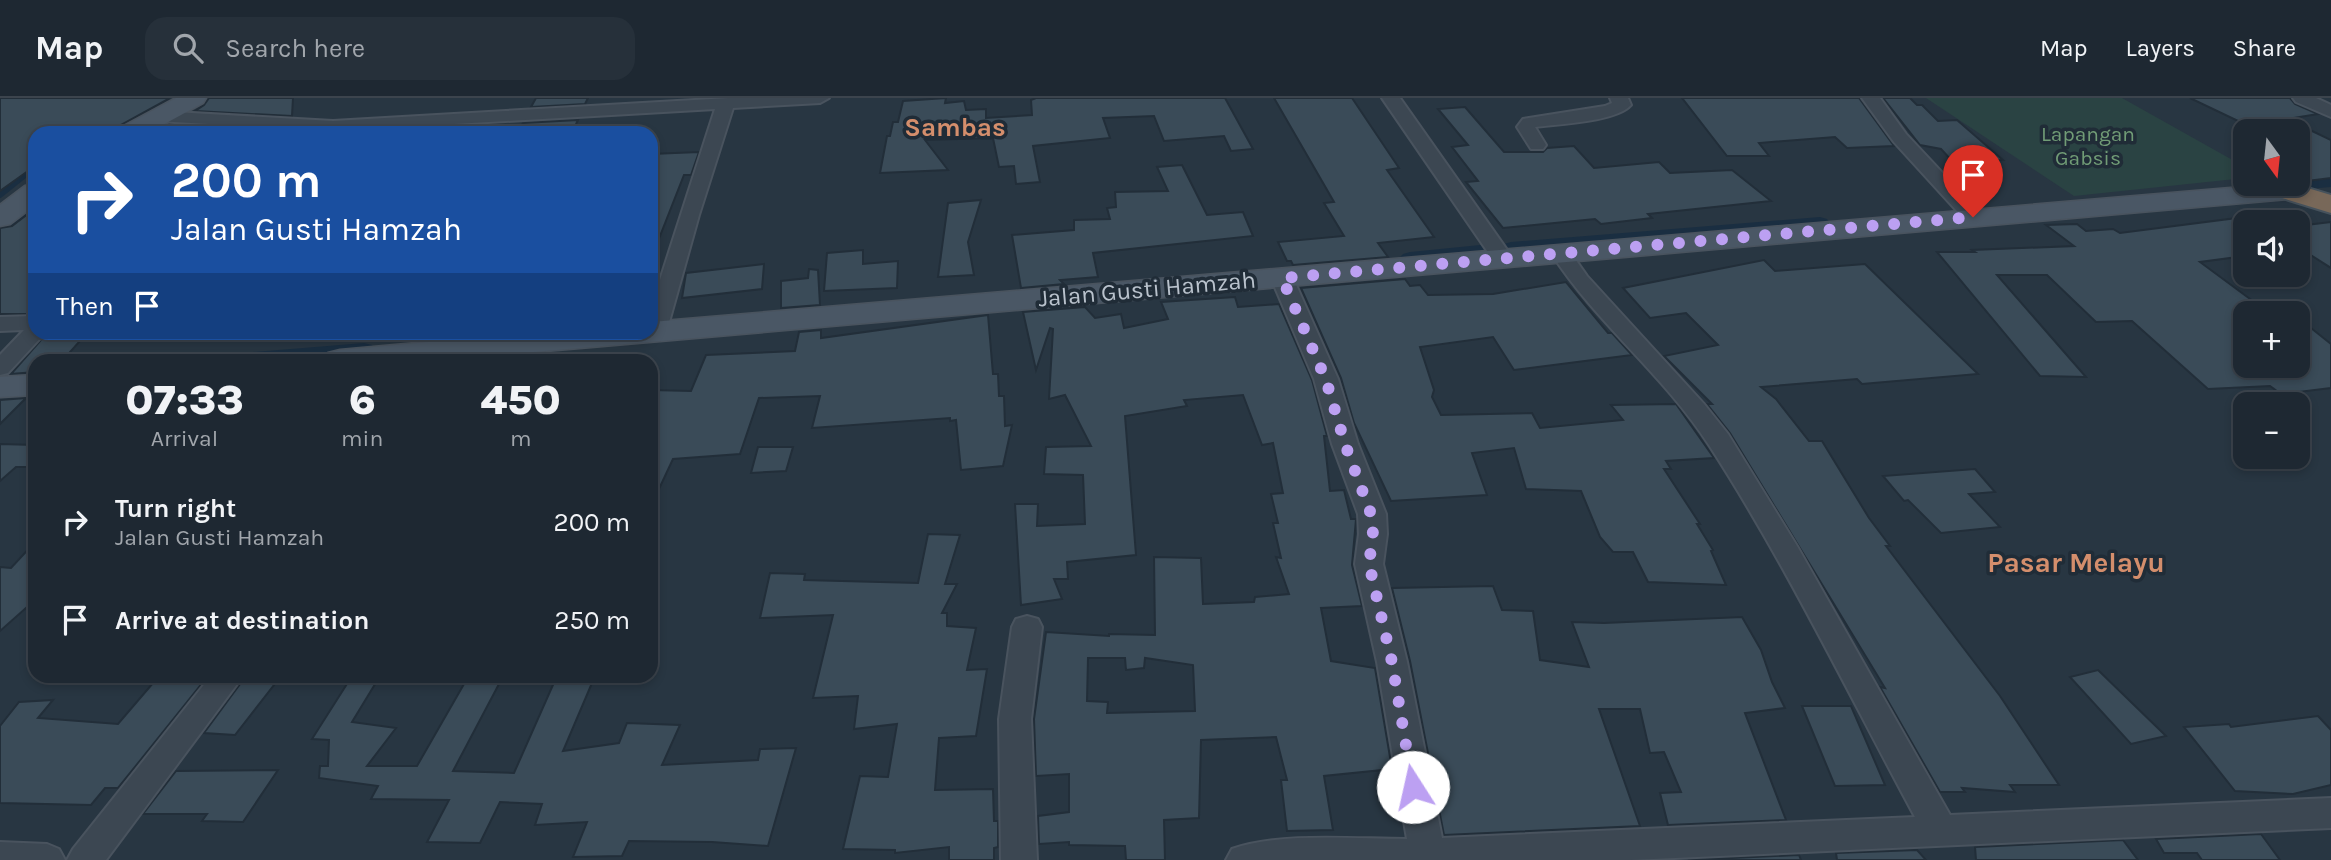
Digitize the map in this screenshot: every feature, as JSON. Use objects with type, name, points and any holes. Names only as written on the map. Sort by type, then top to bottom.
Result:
[{"type":"highway","points":[[2310,189],[2331,187]]},
{"type":"highway","points":[[2305,196],[2331,204]]},
{"type":"street","points":[[141,126],[194,98]]},
{"type":"street","points":[[345,126],[820,98]]},
{"type":"street","points":[[1391,98],[1501,257]]},
{"type":"street","points":[[1537,145],[1526,127],[1529,123],[1609,111],[1622,105],[1619,98]]},
{"type":"street","points":[[1871,98],[1900,138],[1973,217]]},
{"type":"street","points":[[2302,98],[2331,111]]},
{"type":"street","points":[[658,323],[725,105]]},
{"type":"street","points":[[157,116],[258,126]]},
{"type":"street","name":"Jalan Gusti Hamzah","points":[[658,333],[1501,257],[2233,196]]},
{"type":"street","points":[[0,218],[28,197]]},
{"type":"street","points":[[1560,253],[1579,280],[1719,440],[1783,546],[1941,832]]},
{"type":"street","points":[[1282,278],[1326,380],[1345,444],[1371,514],[1373,534],[1369,564],[1390,651],[1413,787],[1428,854]]},
{"type":"street","points":[[0,324],[28,323]]},
{"type":"street","points":[[0,368],[28,339]]},
{"type":"street","name":"Jalan Gusti Hamzah","points":[[373,354],[440,342],[488,340]]},
{"type":"street","points":[[0,387],[28,385]]},
{"type":"street","points":[[1019,860],[1015,719],[1027,627]]},
{"type":"street","points":[[85,860],[223,683]]},
{"type":"street","points":[[1244,860],[1292,855],[1428,854],[1730,838],[1941,832],[2331,813]]},
{"type":"street","points":[[0,857],[47,860]]},
{"type":"green space","name":"Lapangan Gabsis","points":[[1926,98],[2122,98],[2233,160],[2233,179],[2074,196]]},
{"type":"building","points":[[0,98],[170,98],[119,126],[28,126],[28,171],[0,191]]},
{"type":"building","points":[[209,98],[293,98],[292,116],[195,111]]},
{"type":"building","points":[[536,98],[588,98],[585,104],[531,107]]},
{"type":"building","points":[[946,98],[945,103],[964,101],[966,110],[986,109],[986,118],[1032,115],[1031,100],[1036,98],[1225,98],[1253,149],[1231,151],[1224,136],[1164,141],[1154,116],[1103,118],[1110,138],[1033,146],[1040,182],[1016,184],[1014,166],[999,167],[993,138],[925,140],[948,170],[880,173],[887,136],[890,136],[893,122],[898,122],[903,101]]},
{"type":"building","points":[[1274,98],[1352,98],[1399,168],[1387,170],[1434,237],[1378,243],[1388,257],[1293,265],[1291,261],[1287,261],[1278,242],[1344,236],[1324,203],[1334,202]]},
{"type":"building","points":[[1682,98],[1859,98],[1894,146],[1847,148],[1835,137],[1759,143],[1769,156],[1727,156]]},
{"type":"building","points":[[1883,98],[1910,98],[1917,105],[1922,105],[1938,121],[1957,120],[2003,160],[1952,161],[1941,149],[1920,145]]},
{"type":"building","points":[[2190,98],[2290,98],[2295,104],[2318,114],[2287,119],[2234,119]]},
{"type":"building","points":[[1465,107],[1504,152],[1543,152],[1547,148],[1574,146],[1594,168],[1659,162],[1670,173],[1732,170],[1771,201],[1648,214],[1652,218],[1601,224],[1595,219],[1503,228],[1466,182],[1478,181],[1452,147],[1468,145],[1438,109]]},
{"type":"building","points":[[578,120],[575,126],[521,126],[523,123]]},
{"type":"building","points":[[169,124],[204,126],[165,126]]},
{"type":"building","points":[[2310,130],[2331,140],[2331,178],[2310,181]]},
{"type":"building","points":[[699,152],[691,175],[684,175],[658,241],[658,154]]},
{"type":"building","points":[[1182,165],[1207,215],[1243,212],[1253,236],[1093,253],[1098,277],[1060,280],[1064,284],[1021,288],[1012,235],[1074,230],[1074,220],[1110,219],[1107,208],[1116,207],[1115,192],[1168,191],[1157,167]]},
{"type":"building","points":[[981,200],[968,242],[974,275],[938,277],[948,203]]},
{"type":"building","points":[[28,214],[28,314],[0,314],[0,228],[12,226]]},
{"type":"building","points":[[2233,219],[2233,258],[2200,262],[2253,301],[2233,301],[2233,378],[2310,378],[2311,328],[2331,344],[2331,388],[2298,392],[2278,392],[2270,386],[2208,389],[2132,321],[2096,322],[2047,275],[1997,275],[2086,377],[2040,376],[1937,252],[2074,246],[2046,225],[2077,224],[2086,231],[2113,229],[2120,233]]},
{"type":"building","points":[[2331,222],[2331,268],[2310,255],[2310,225]]},
{"type":"building","points":[[863,250],[863,264],[898,261],[897,288],[824,291],[827,253]]},
{"type":"building","points":[[1764,260],[1775,271],[1865,264],[1978,374],[1862,384],[1857,379],[1761,387],[1776,399],[1809,441],[1822,441],[1869,518],[1890,546],[1886,546],[2000,696],[2059,785],[2010,785],[2015,792],[1962,788],[1965,792],[1940,792],[1880,687],[1885,688],[1730,433],[1707,404],[1712,404],[1664,356],[1718,345],[1686,313],[1650,318],[1623,288]]},
{"type":"building","points":[[764,264],[762,289],[682,298],[686,273]]},
{"type":"building","points":[[809,269],[818,270],[820,305],[781,308],[781,281],[808,278]]},
{"type":"building","points":[[1405,279],[1410,286],[1420,285],[1428,295],[1493,294],[1566,282],[1608,333],[1612,333],[1632,355],[1514,370],[1493,337],[1420,347],[1434,390],[1432,397],[1441,415],[1532,413],[1540,428],[1623,420],[1611,405],[1676,404],[1714,458],[1666,461],[1671,469],[1664,469],[1700,524],[1697,524],[1713,550],[1711,551],[1726,585],[1648,582],[1633,552],[1613,552],[1600,537],[1581,491],[1526,489],[1514,448],[1472,453],[1487,495],[1391,501],[1354,423],[1341,378],[1301,288]]},
{"type":"building","points":[[1235,297],[1238,307],[1279,304],[1312,380],[1327,436],[1324,436],[1330,491],[1344,490],[1351,519],[1356,519],[1352,565],[1362,606],[1321,608],[1331,661],[1375,668],[1392,769],[1324,776],[1333,830],[1287,831],[1281,780],[1287,780],[1276,737],[1201,740],[1199,818],[1164,820],[1165,860],[1126,860],[1125,846],[1069,845],[1069,842],[1039,844],[1038,816],[1069,812],[1069,774],[1036,776],[1034,719],[1046,632],[1109,636],[1155,635],[1154,557],[1201,558],[1203,604],[1254,602],[1255,597],[1289,594],[1276,557],[1281,558],[1273,523],[1278,523],[1271,494],[1283,493],[1273,443],[1262,445],[1243,395],[1184,400],[1187,406],[1125,416],[1136,555],[1067,562],[1068,579],[1054,579],[1062,599],[1021,605],[1015,504],[1038,504],[1037,526],[1085,524],[1083,475],[1044,474],[1046,447],[1091,446],[1065,395],[1049,399],[1053,329],[1050,328],[1036,370],[1023,312],[1085,307],[1095,318],[1121,314],[1124,328],[1168,319],[1161,302]],"holes":[[[1088,658],[1125,658],[1126,670],[1144,668],[1145,658],[1193,665],[1195,711],[1107,713],[1108,702],[1087,701]]]},
{"type":"building","points":[[988,315],[993,374],[998,374],[999,396],[1004,396],[1005,426],[1012,425],[1003,466],[961,470],[956,420],[950,421],[950,418],[812,428],[820,396],[759,398],[740,454],[673,459],[658,491],[658,390],[691,391],[706,355],[795,351],[799,332],[821,330],[821,338]]},
{"type":"building","points":[[41,340],[81,340],[68,354],[29,354]]},
{"type":"building","points":[[28,355],[28,373],[11,374]]},
{"type":"building","points":[[26,398],[0,424],[0,400]]},
{"type":"building","points":[[0,444],[28,445],[28,467],[16,467],[0,481]]},
{"type":"building","points":[[758,447],[793,447],[786,471],[751,473]]},
{"type":"building","points":[[1975,469],[1995,492],[1969,494],[2000,527],[1941,533],[1908,500],[1904,501],[1883,476]]},
{"type":"building","points":[[928,534],[960,535],[945,584],[957,584],[942,613],[947,613],[947,626],[976,628],[967,670],[987,669],[976,736],[939,738],[935,790],[993,789],[994,821],[998,821],[998,847],[994,848],[994,860],[949,860],[949,847],[895,853],[895,850],[843,849],[860,776],[888,777],[897,724],[854,729],[858,696],[813,698],[833,615],[760,618],[770,573],[805,574],[804,580],[918,583]]},
{"type":"building","points":[[28,550],[28,606],[0,631],[0,567],[11,568]]},
{"type":"building","points":[[1493,586],[1502,610],[1533,611],[1540,660],[1589,667],[1572,622],[1742,617],[1761,650],[1785,708],[1745,713],[1786,820],[1668,825],[1660,793],[1681,792],[1664,752],[1650,753],[1640,709],[1599,709],[1640,826],[1444,835],[1410,661],[1392,588]]},
{"type":"building","points":[[2098,670],[2166,736],[2131,744],[2070,677]]},
{"type":"building","points":[[153,683],[202,683],[118,788],[105,788],[91,805],[0,803],[0,726],[19,702],[53,700],[38,718],[118,724]]},
{"type":"building","points":[[241,683],[276,683],[235,735],[204,733]]},
{"type":"building","points":[[348,683],[376,683],[352,722],[396,728],[367,766],[417,766],[464,684],[499,684],[453,771],[514,773],[554,683],[592,683],[563,751],[619,743],[627,723],[680,725],[662,765],[758,760],[760,749],[796,748],[768,846],[629,841],[622,856],[573,857],[587,822],[535,825],[542,804],[500,802],[480,843],[427,842],[449,800],[371,799],[378,786],[319,778],[320,766],[328,766],[329,740],[312,739]]},
{"type":"building","points":[[1802,706],[1851,706],[1885,785],[1835,786]]},
{"type":"building","points":[[2318,716],[2331,730],[2331,785],[2293,794],[2235,791],[2184,727],[2229,724],[2231,727]]},
{"type":"building","points":[[278,770],[243,822],[202,821],[207,814],[143,814],[176,771]]},
{"type":"building","points":[[2261,834],[2280,860],[2202,860],[2197,853],[2164,853],[2156,839]]},
{"type":"building","points":[[2123,840],[2138,860],[1976,860],[1975,847]]},
{"type":"building","points":[[1917,850],[1926,860],[1837,860],[1836,853]]},
{"type":"building","points":[[1799,855],[1801,860],[1688,860]]},
{"type":"waterway","points":[[0,195],[28,173]]},
{"type":"waterway","points":[[2310,183],[2331,181]]},
{"type":"waterway","points":[[0,235],[28,213]]},
{"type":"waterway","points":[[1511,248],[1820,223]]},
{"type":"waterway","points":[[1410,258],[1480,251]]},
{"type":"waterway","points":[[315,354],[364,350]]},
{"type":"district","name":"Sambas","points":[[955,127]]},
{"type":"district","name":"Pasar Melayu","points":[[2076,562]]},
{"type":"route","points":[[1413,787],[1392,662],[1369,564],[1373,534],[1371,514],[1360,478],[1345,444],[1326,380],[1282,278],[1973,217]]}]
